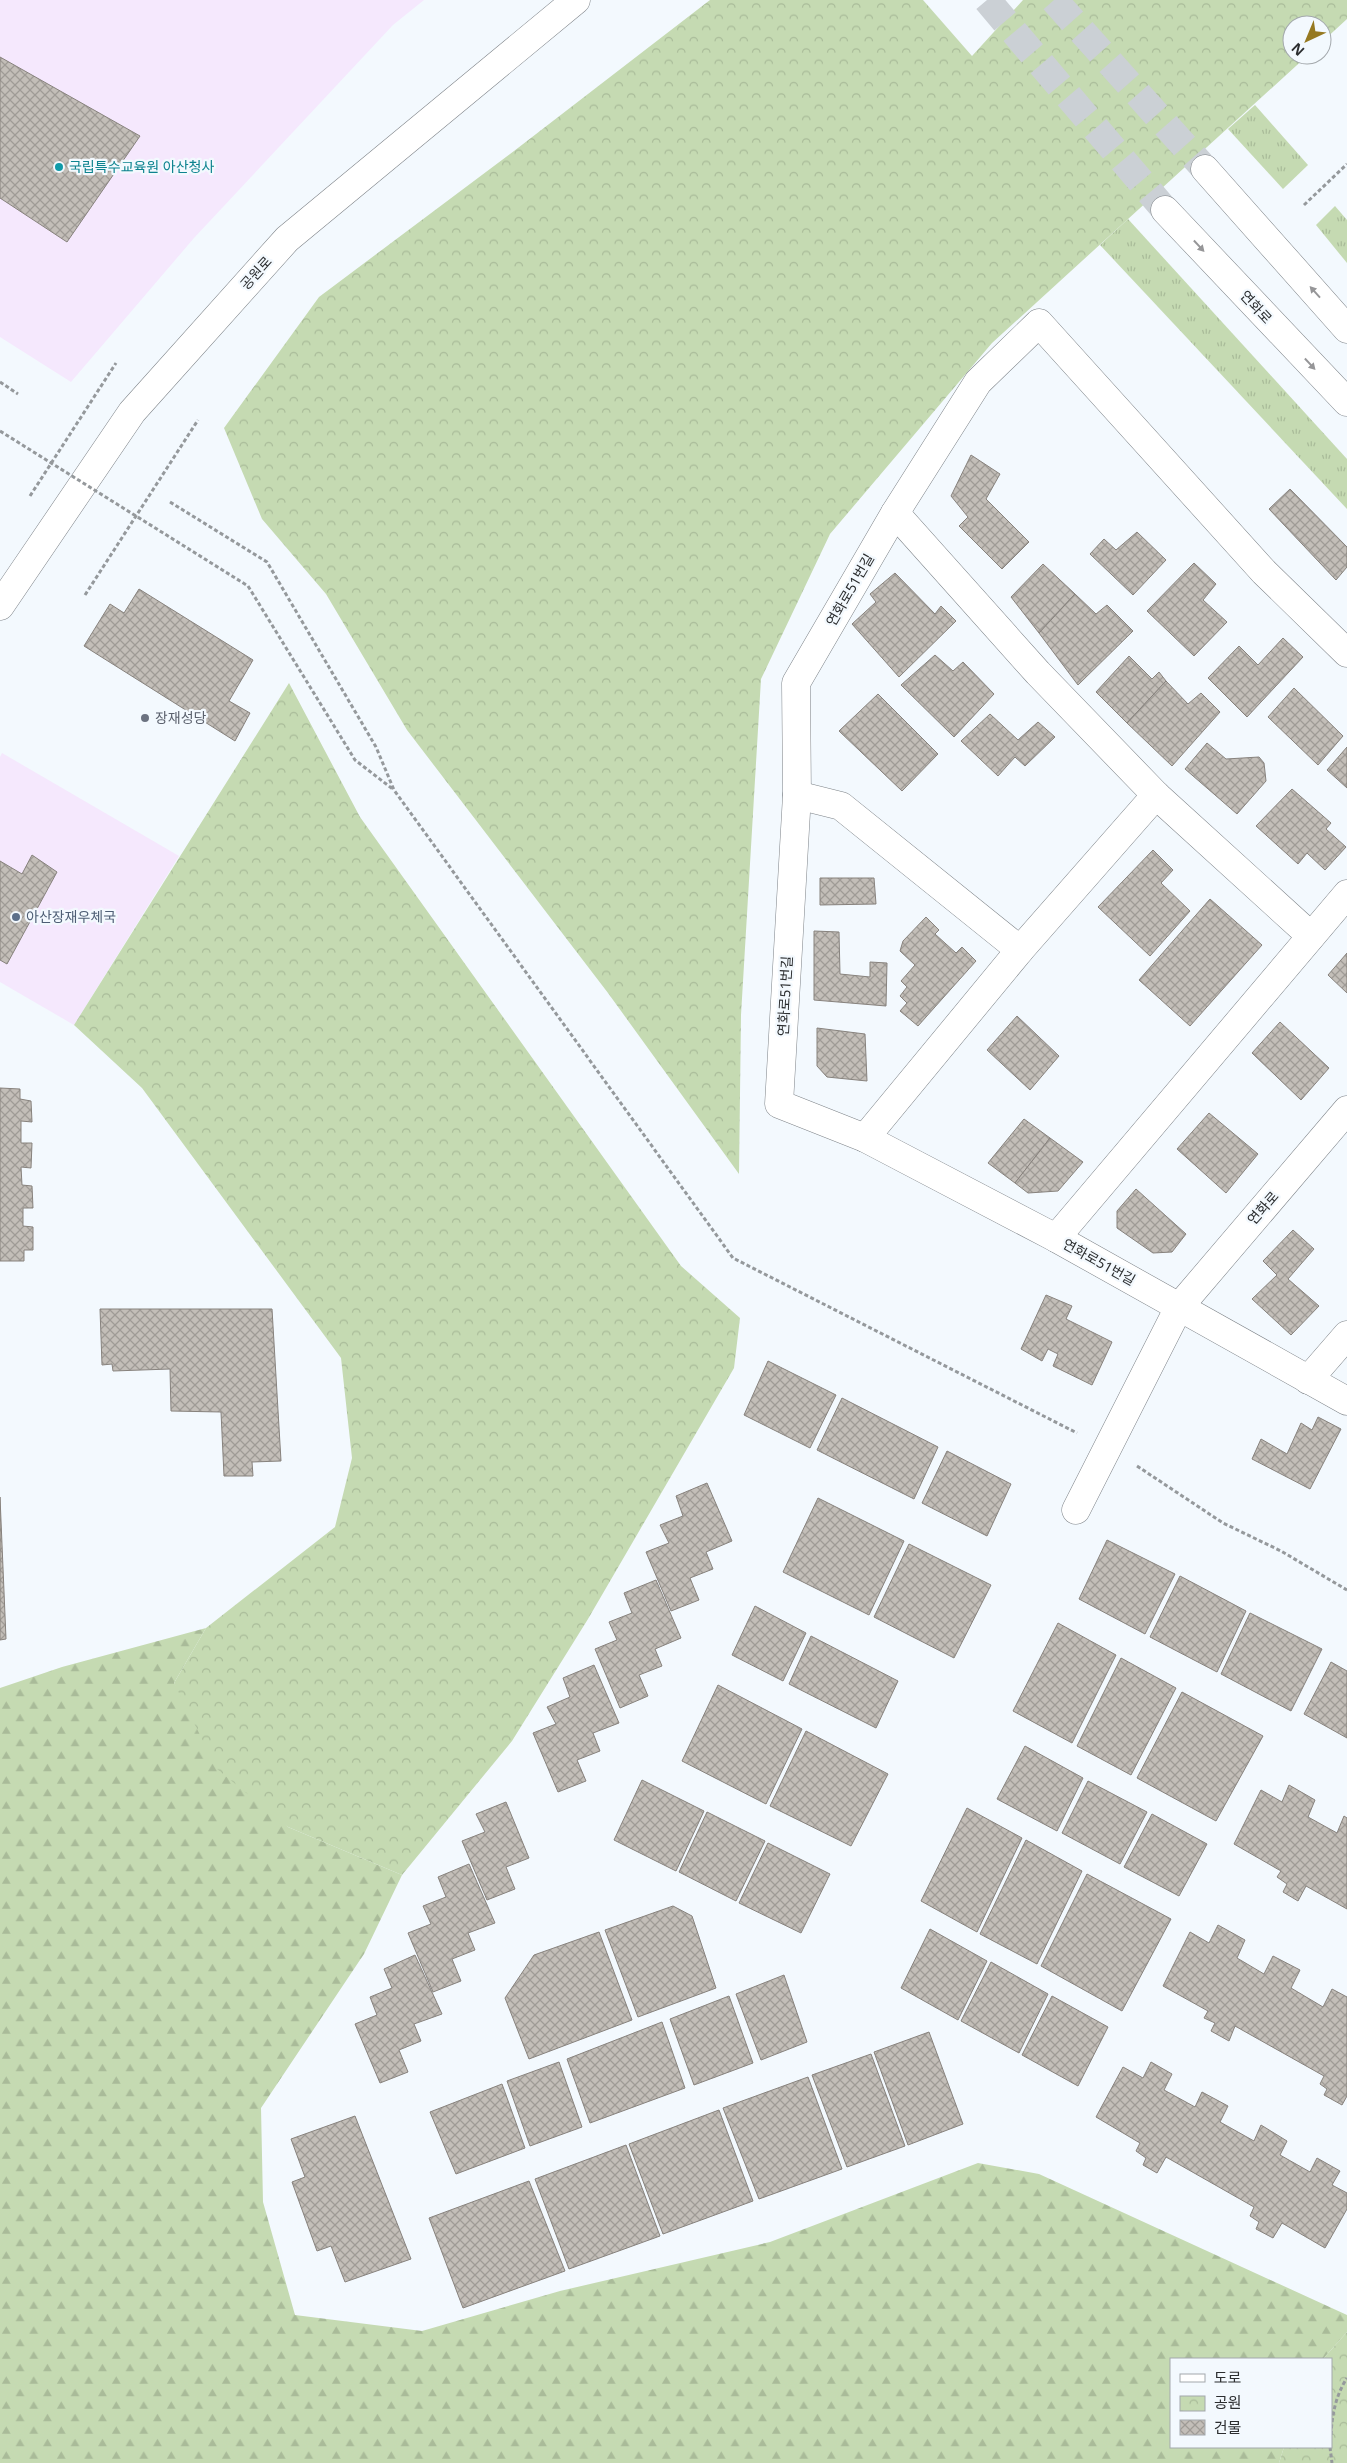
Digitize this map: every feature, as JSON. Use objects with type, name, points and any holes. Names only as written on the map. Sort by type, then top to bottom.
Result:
[{"type":"street","name":"공원로","points":[[0,606],[132,412],[287,239],[576,0]]},
{"type":"street","points":[[1205,169],[1347,329]]},
{"type":"street","name":"연화로","points":[[1165,210],[1347,402]]},
{"type":"street","name":"연화로51번길","points":[[1347,653],[1264,572],[1039,323],[978,382],[895,514],[796,682],[797,795],[779,1104],[865,1138],[1056,1238],[1347,1401]]},
{"type":"street","points":[[895,514],[1038,673],[1156,795],[1311,936]]},
{"type":"street","points":[[797,795],[841,806],[1020,950]]},
{"type":"street","points":[[865,1138],[1020,950],[1156,795]]},
{"type":"street","points":[[1056,1238],[1347,894]]},
{"type":"street","name":"연화로","points":[[1076,1510],[1179,1307],[1347,1110]]},
{"type":"street","points":[[1308,1380],[1347,1335]]},
{"type":"path","points":[[1304,205],[1347,164]]},
{"type":"path","points":[[50,463],[116,363]]},
{"type":"path","points":[[0,382],[18,394]]},
{"type":"path","points":[[86,596],[135,516],[198,420]]},
{"type":"path","points":[[0,431],[248,586],[355,760],[394,790]]},
{"type":"path","points":[[170,502],[267,562],[376,747],[394,790],[733,1258],[1108,1448],[1223,1522],[1280,1551],[1347,1590]]},
{"type":"path","points":[[1332,2414],[1340,2388],[1347,2378]]},
{"type":"path","points":[[1330,2448],[1332,2463]]},
{"type":"shaded area","points":[[0,0],[424,0],[393,25],[194,238],[71,382],[0,337]]},
{"type":"shaded area","points":[[2,753],[179,856],[74,1025],[0,982],[0,757]]},
{"type":"green space","points":[[710,0],[923,0],[972,56],[1023,0],[1347,0],[1347,19],[1332,33],[1332,15],[1282,15],[1282,65],[1297,65],[992,343],[830,534],[761,679],[741,1015],[739,1174],[608,993],[407,730],[326,594],[262,519],[224,428],[319,297],[514,151]]},
{"type":"green space","points":[[1255,105],[1308,165],[1283,189],[1228,129]]},
{"type":"green space","points":[[1335,206],[1347,220],[1347,263],[1316,225]]},
{"type":"green space","points":[[1128,219],[1347,459],[1347,509],[1100,245]]},
{"type":"green space","points":[[289,683],[360,817],[681,1266],[740,1318],[734,1368],[588,1619],[512,1741],[402,1875],[288,1827],[217,1769],[174,1683],[206,1628],[335,1527],[352,1458],[341,1358],[142,1088],[74,1025]]},
{"type":"green space","points":[[206,1628],[174,1683],[288,1827],[402,1875],[364,1954],[261,2108],[263,2202],[295,2315],[422,2331],[560,2291],[770,2242],[978,2163],[1039,2174],[1347,2315],[1347,2332],[1324,2358],[1170,2358],[1170,2448],[1284,2448],[1279,2463],[0,2463],[0,1688],[62,1667]]},
{"type":"green space","points":[[1347,2332],[1347,2463],[1279,2463],[1284,2448],[1332,2448],[1332,2358],[1324,2358]]},
{"type":"building","name":"국립특수교육원 아산청사","points":[[0,57],[140,136],[67,242],[0,198]]},
{"type":"building","points":[[971,455],[1000,474],[986,499],[1029,542],[1002,569],[959,526],[968,517],[951,496]]},
{"type":"building","points":[[1290,489],[1347,547],[1347,567],[1336,580],[1269,509]]},
{"type":"building","points":[[1137,532],[1166,560],[1133,595],[1090,554],[1104,539],[1116,550]]},
{"type":"building","points":[[1194,563],[1216,584],[1203,600],[1227,622],[1194,656],[1147,611]]},
{"type":"building","points":[[1043,564],[1075,594],[1039,633],[1011,597]]},
{"type":"building","points":[[895,573],[935,614],[941,606],[956,621],[899,677],[852,624],[876,602],[870,594]]},
{"type":"building","points":[[139,589],[253,660],[229,701],[250,713],[235,741],[84,646],[110,604],[124,613]]},
{"type":"building","points":[[1075,594],[1096,614],[1107,605],[1133,631],[1078,685],[1039,633]]},
{"type":"building","points":[[1283,638],[1303,657],[1247,717],[1208,678],[1239,646],[1258,665]]},
{"type":"building","points":[[935,655],[953,671],[963,662],[994,694],[954,737],[901,685]]},
{"type":"building","points":[[1129,656],[1152,679],[1159,672],[1166,681],[1127,723],[1096,692]]},
{"type":"building","points":[[1166,681],[1188,704],[1201,693],[1220,712],[1172,766],[1127,723]]},
{"type":"building","points":[[1294,688],[1343,736],[1318,765],[1268,717]]},
{"type":"building","points":[[878,694],[938,754],[902,791],[839,731]]},
{"type":"building","points":[[990,714],[1018,740],[1038,722],[1055,737],[1025,766],[1015,757],[998,776],[961,741]]},
{"type":"building","points":[[1207,743],[1226,759],[1259,757],[1264,763],[1266,781],[1237,814],[1185,769]]},
{"type":"building","points":[[1347,747],[1347,788],[1327,770]]},
{"type":"building","points":[[1292,789],[1331,823],[1326,829],[1346,847],[1325,870],[1307,853],[1298,864],[1256,826]]},
{"type":"building","points":[[1153,850],[1173,870],[1161,883],[1190,911],[1150,956],[1098,907]]},
{"type":"building","name":"아산장재우체국","points":[[32,855],[57,872],[7,964],[0,960],[0,861],[22,874]]},
{"type":"building","points":[[820,878],[874,878],[876,904],[820,905]]},
{"type":"building","points":[[1210,899],[1262,945],[1190,1026],[1139,980]]},
{"type":"building","points":[[926,917],[939,930],[935,934],[956,953],[962,947],[976,961],[918,1026],[900,1011],[907,1003],[900,996],[907,987],[901,981],[915,965],[900,951],[903,941]]},
{"type":"building","points":[[814,931],[839,932],[840,974],[870,977],[870,962],[887,963],[886,1006],[814,1000]]},
{"type":"building","points":[[1347,953],[1347,993],[1328,975]]},
{"type":"building","points":[[1017,1016],[1059,1056],[1030,1090],[987,1050]]},
{"type":"building","points":[[1280,1022],[1329,1068],[1301,1100],[1252,1053]]},
{"type":"building","points":[[817,1028],[865,1034],[867,1081],[827,1077],[817,1066]]},
{"type":"building","points":[[0,1088],[20,1089],[20,1099],[31,1101],[32,1122],[21,1121],[21,1143],[32,1143],[31,1168],[21,1167],[22,1185],[32,1186],[33,1208],[23,1208],[23,1226],[33,1227],[33,1250],[24,1250],[24,1261],[0,1261]]},
{"type":"building","points":[[1209,1113],[1258,1154],[1226,1193],[1177,1149]]},
{"type":"building","points":[[1024,1119],[1050,1138],[1015,1183],[988,1163]]},
{"type":"building","points":[[1050,1138],[1083,1162],[1058,1191],[1028,1193],[1015,1183]]},
{"type":"building","points":[[1136,1189],[1186,1234],[1172,1252],[1153,1253],[1117,1228],[1117,1211]]},
{"type":"building","points":[[1293,1230],[1314,1249],[1288,1279],[1319,1306],[1291,1335],[1252,1299],[1277,1275],[1263,1261]]},
{"type":"building","points":[[1046,1295],[1072,1306],[1066,1319],[1112,1342],[1092,1385],[1053,1366],[1058,1354],[1048,1349],[1042,1361],[1021,1349]]},
{"type":"building","points":[[100,1309],[272,1309],[281,1461],[252,1462],[253,1476],[224,1476],[221,1412],[171,1411],[170,1369],[113,1371],[112,1364],[102,1365]]},
{"type":"building","points":[[768,1361],[836,1395],[810,1448],[744,1415]]},
{"type":"building","points":[[842,1398],[938,1447],[914,1499],[817,1450]]},
{"type":"building","points":[[1318,1417],[1341,1429],[1310,1489],[1252,1459],[1261,1439],[1287,1454],[1301,1423],[1312,1430]]},
{"type":"building","points":[[947,1451],[1011,1484],[987,1536],[922,1503]]},
{"type":"building","points":[[707,1483],[732,1541],[706,1552],[713,1569],[690,1578],[699,1600],[671,1611],[646,1552],[669,1543],[660,1525],[683,1516],[676,1496]]},
{"type":"building","points":[[0,1497],[6,1639],[0,1640]]},
{"type":"building","points":[[818,1498],[904,1541],[869,1615],[783,1572]]},
{"type":"building","points":[[1107,1540],[1175,1574],[1145,1634],[1079,1599]]},
{"type":"building","points":[[909,1544],[991,1585],[954,1658],[874,1617]]},
{"type":"building","points":[[1180,1576],[1246,1611],[1217,1672],[1150,1637]]},
{"type":"building","points":[[656,1580],[681,1638],[655,1649],[662,1666],[639,1675],[648,1696],[620,1708],[595,1649],[617,1640],[609,1622],[632,1613],[624,1593]]},
{"type":"building","points":[[755,1606],[806,1633],[783,1681],[732,1655]]},
{"type":"building","points":[[1250,1613],[1322,1649],[1291,1711],[1221,1674]]},
{"type":"building","points":[[1058,1623],[1116,1655],[1072,1743],[1013,1711]]},
{"type":"building","points":[[811,1636],[898,1681],[876,1728],[789,1684]]},
{"type":"building","points":[[1121,1658],[1176,1688],[1131,1775],[1077,1746]]},
{"type":"building","points":[[1331,1662],[1347,1671],[1347,1738],[1304,1714]]},
{"type":"building","points":[[594,1665],[619,1723],[593,1733],[600,1751],[577,1760],[586,1781],[558,1792],[533,1733],[556,1724],[547,1707],[570,1697],[563,1678]]},
{"type":"building","points":[[718,1685],[802,1729],[766,1804],[682,1761]]},
{"type":"building","points":[[1182,1692],[1263,1736],[1216,1821],[1137,1778]]},
{"type":"building","points":[[806,1731],[888,1774],[851,1846],[770,1806]]},
{"type":"building","points":[[1025,1746],[1083,1778],[1057,1831],[997,1799]]},
{"type":"building","points":[[642,1780],[704,1811],[676,1871],[614,1840]]},
{"type":"building","points":[[1088,1781],[1147,1812],[1120,1864],[1062,1833]]},
{"type":"building","points":[[1289,1785],[1315,1800],[1308,1817],[1337,1833],[1344,1816],[1347,1818],[1347,1909],[1306,1886],[1298,1901],[1283,1892],[1287,1884],[1277,1877],[1281,1871],[1234,1844],[1261,1790],[1282,1802]]},
{"type":"building","points":[[506,1802],[529,1858],[506,1867],[515,1889],[487,1900],[462,1841],[485,1832],[476,1814]]},
{"type":"building","points":[[967,1808],[1022,1838],[977,1932],[921,1901]]},
{"type":"building","points":[[707,1812],[765,1841],[736,1901],[679,1872]]},
{"type":"building","points":[[1152,1814],[1207,1844],[1179,1896],[1124,1867]]},
{"type":"building","points":[[1026,1840],[1082,1871],[1037,1964],[980,1934]]},
{"type":"building","points":[[768,1843],[830,1874],[801,1933],[739,1903]]},
{"type":"building","points":[[469,1864],[495,1923],[468,1933],[475,1950],[452,1959],[461,1981],[433,1992],[408,1933],[431,1924],[423,1906],[446,1897],[438,1877]]},
{"type":"building","points":[[1087,1874],[1171,1919],[1122,2011],[1041,1966]]},
{"type":"building","points":[[673,1906],[692,1916],[716,1988],[638,2017],[605,1930]]},
{"type":"building","points":[[1218,1925],[1245,1940],[1237,1958],[1264,1974],[1273,1956],[1300,1970],[1291,1988],[1323,2007],[1332,1989],[1347,1997],[1347,2096],[1342,2105],[1324,2095],[1327,2089],[1320,2084],[1324,2076],[1235,2026],[1229,2041],[1211,2031],[1215,2023],[1204,2018],[1208,2011],[1163,1986],[1190,1932],[1209,1943]]},
{"type":"building","points":[[930,1929],[987,1961],[958,2020],[901,1988]]},
{"type":"building","points":[[599,1932],[632,2020],[529,2059],[505,1998],[534,1955]]},
{"type":"building","points":[[415,1955],[442,2014],[414,2024],[421,2041],[399,2050],[408,2072],[380,2083],[355,2024],[377,2015],[370,1997],[392,1988],[384,1969]]},
{"type":"building","points":[[991,1962],[1048,1994],[1019,2053],[961,2021]]},
{"type":"building","points":[[784,1975],[807,2042],[761,2060],[736,1994]]},
{"type":"building","points":[[729,1996],[753,2063],[694,2085],[670,2019]]},
{"type":"building","points":[[1052,1996],[1108,2027],[1078,2086],[1022,2055]]},
{"type":"building","points":[[662,2022],[685,2088],[590,2123],[567,2059]]},
{"type":"building","points":[[929,2032],[963,2124],[908,2145],[874,2052]]},
{"type":"building","points":[[871,2054],[905,2146],[847,2167],[812,2075]]},
{"type":"building","points":[[559,2062],[582,2127],[530,2146],[507,2081]]},
{"type":"building","points":[[1151,2062],[1172,2074],[1164,2090],[1195,2107],[1202,2092],[1228,2106],[1220,2122],[1254,2141],[1261,2125],[1287,2141],[1280,2155],[1310,2172],[1317,2158],[1340,2171],[1332,2185],[1347,2193],[1347,2209],[1325,2248],[1282,2223],[1273,2238],[1256,2229],[1259,2222],[1250,2216],[1254,2207],[1166,2157],[1157,2173],[1143,2165],[1146,2158],[1136,2151],[1140,2143],[1096,2117],[1123,2067],[1143,2078]]},
{"type":"building","points":[[808,2077],[842,2169],[759,2199],[723,2108]]},
{"type":"building","points":[[502,2084],[525,2148],[456,2174],[430,2112]]},
{"type":"building","points":[[719,2110],[753,2201],[663,2234],[629,2144]]},
{"type":"building","points":[[355,2116],[411,2259],[345,2282],[331,2246],[317,2251],[292,2182],[305,2177],[291,2139]]},
{"type":"building","points":[[626,2145],[660,2236],[569,2269],[535,2179]]},
{"type":"building","points":[[529,2181],[565,2271],[463,2308],[429,2218]]},
{"type":"tunnel","points":[[987,0],[1165,210]]},
{"type":"tunnel","points":[[1054,0],[1205,169]]},
{"type":"place","name":"국립특수교육원 아산청사","points":[[59,167]]},
{"type":"place","name":"장재성당","points":[[145,718]]},
{"type":"place","name":"아산장재우체국","points":[[16,917]]}]
